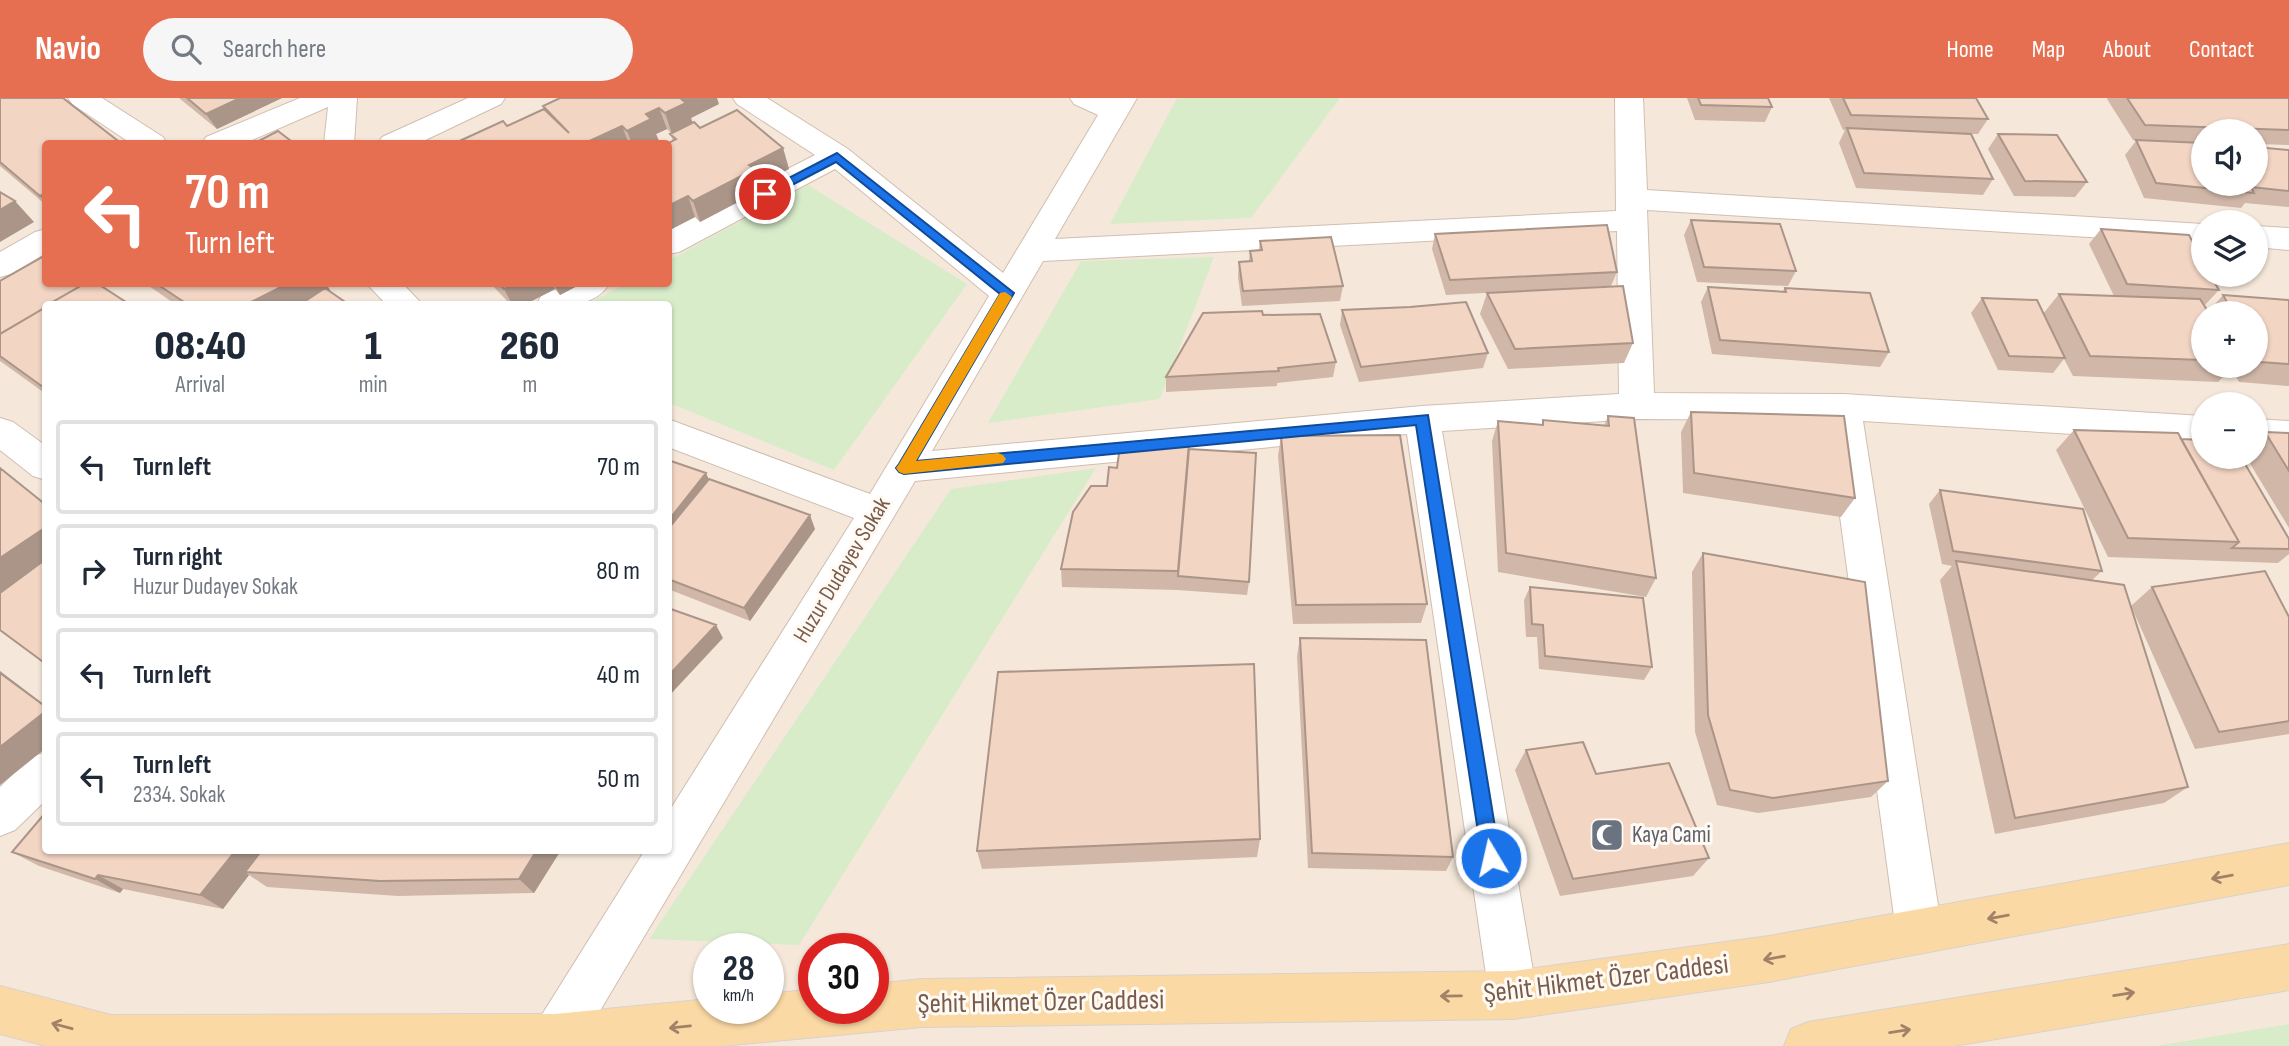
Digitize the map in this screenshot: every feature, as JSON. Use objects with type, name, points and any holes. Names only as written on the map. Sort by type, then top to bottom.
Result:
[{"type":"main road","name":"Şehit Hikmet Özer Caddesi","points":[[889,1006],[922,1003],[1513,995],[1769,959],[2289,864]]},
{"type":"main road","points":[[1808,1046],[2289,967]]},
{"type":"main road","name":"Şehit Hikmet Özer Caddesi","points":[[0,1010],[111,1039],[555,1042],[798,1016]]},
{"type":"street","points":[[82,98],[147,140]]},
{"type":"street","points":[[226,140],[326,98]]},
{"type":"street","points":[[339,140],[344,98]]},
{"type":"street","points":[[401,140],[491,98]]},
{"type":"street","points":[[747,98],[837,156],[1007,293]]},
{"type":"street","points":[[1629,98],[1637,406]]},
{"type":"street","name":"Huzur Dudayev Sokak","points":[[672,850],[878,512],[1032,251],[1107,103]]},
{"type":"street","points":[[672,242],[837,156]]},
{"type":"street","points":[[1032,251],[1632,210],[2191,233]]},
{"type":"street","points":[[2268,238],[2289,239]]},
{"type":"street","points":[[0,266],[42,241]]},
{"type":"street","points":[[386,287],[403,301]]},
{"type":"street","points":[[559,301],[587,287]]},
{"type":"street","points":[[904,468],[1422,419],[1637,406],[1843,407],[2191,428]]},
{"type":"street","points":[[1843,407],[1919,931]]},
{"type":"street","points":[[1422,419],[1513,995]]},
{"type":"street","points":[[0,431],[42,463]]},
{"type":"street","points":[[2268,433],[2289,435]]},
{"type":"street","points":[[672,434],[878,512]]},
{"type":"street","points":[[0,816],[42,775]]},
{"type":"street","name":"Huzur Dudayev Sokak","points":[[555,1042],[670,854]]},
{"type":"shaded area","points":[[0,98],[2289,98],[2289,1046],[0,1046]]},
{"type":"green space","points":[[1177,98],[1340,98],[1251,218],[1110,224]]},
{"type":"green space","points":[[808,185],[967,284],[834,470],[672,404],[672,301],[593,301],[620,287],[672,287],[672,258]]},
{"type":"green space","points":[[1214,257],[1160,399],[988,423],[1081,261]]},
{"type":"green space","points":[[1096,468],[806,933],[798,933],[798,945],[784,944],[784,933],[693,933],[693,941],[649,939],[951,489]]},
{"type":"green space","points":[[2289,1024],[2289,1046],[2156,1046]]},
{"type":"building","points":[[0,98],[63,98],[117,140],[42,140],[40,196],[0,162]]},
{"type":"building","points":[[187,98],[240,98],[206,114]]},
{"type":"building","points":[[560,98],[680,98],[686,103],[665,113],[659,108],[646,114],[651,119],[627,131],[622,126],[592,140],[462,140],[503,121],[507,126],[544,109],[569,133],[543,106]]},
{"type":"building","points":[[1698,98],[1768,98],[1772,107],[1701,105]]},
{"type":"building","points":[[1843,98],[1976,98],[1988,119],[1851,115]]},
{"type":"building","points":[[2127,98],[2289,98],[2289,130],[2268,129],[2268,119],[2191,119],[2191,127],[2145,125]]},
{"type":"building","points":[[737,110],[783,148],[749,165],[755,169],[693,201],[688,196],[672,204],[672,141],[676,139],[670,134],[694,122],[700,128]]},
{"type":"building","points":[[1847,128],[1971,134],[1993,179],[1864,173]]},
{"type":"building","points":[[278,131],[290,140],[261,140]]},
{"type":"building","points":[[1998,134],[2057,135],[2087,182],[2025,181]]},
{"type":"building","points":[[2136,140],[2191,142],[2191,187],[2156,183]]},
{"type":"building","points":[[2268,148],[2289,150],[2289,191],[2268,189]]},
{"type":"building","points":[[0,192],[15,201],[0,210]]},
{"type":"building","points":[[1691,220],[1780,224],[1796,271],[1704,267]]},
{"type":"building","points":[[1607,225],[1617,272],[1450,280],[1435,234]]},
{"type":"building","points":[[2101,229],[2189,235],[2191,287],[2217,287],[2219,290],[2127,284]]},
{"type":"building","points":[[1331,237],[1343,286],[1243,291],[1239,262],[1252,261],[1250,251],[1262,250],[1260,241]]},
{"type":"building","points":[[42,257],[42,287],[79,287],[54,301],[42,301],[42,309],[0,334],[0,281]]},
{"type":"building","points":[[1623,286],[1633,343],[1515,349],[1487,293]]},
{"type":"building","points":[[79,287],[103,287],[124,301],[54,301]]},
{"type":"building","points":[[162,287],[281,287],[253,301],[182,301]]},
{"type":"building","points":[[1708,287],[1786,292],[1785,288],[1870,293],[1889,352],[1720,340]]},
{"type":"building","points":[[325,288],[344,301],[306,301]]},
{"type":"building","points":[[2059,294],[2201,301],[2191,301],[2191,360],[2090,356]]},
{"type":"building","points":[[2223,295],[2289,300],[2289,364],[2268,363],[2268,301],[2226,301]]},
{"type":"building","points":[[1982,298],[2037,300],[2065,358],[2009,356]]},
{"type":"building","points":[[1466,302],[1488,353],[1361,367],[1342,310],[1410,307]]},
{"type":"building","points":[[42,309],[42,386],[0,356],[0,334]]},
{"type":"building","points":[[1262,311],[1263,315],[1320,314],[1336,362],[1278,368],[1279,371],[1166,377],[1203,313]]},
{"type":"building","points":[[1691,412],[1844,416],[1855,498],[1694,473]]},
{"type":"building","points":[[1608,416],[1634,418],[1656,578],[1506,553],[1498,421],[1543,425],[1543,420],[1609,426]]},
{"type":"building","points":[[2074,430],[2178,433],[2191,456],[2191,469],[2198,469],[2239,542],[2128,538]]},
{"type":"building","points":[[2268,432],[2289,433],[2289,471],[2268,437]]},
{"type":"building","points":[[1400,435],[1427,604],[1296,605],[1281,436]]},
{"type":"building","points":[[2181,439],[2191,439],[2191,457]]},
{"type":"building","points":[[1146,440],[1189,443],[1178,571],[1061,569],[1073,512],[1091,486],[1107,486],[1109,467],[1117,468],[1120,446],[1145,447]]},
{"type":"building","points":[[1189,449],[1256,453],[1249,582],[1178,576]]},
{"type":"building","points":[[672,461],[706,473],[672,516]]},
{"type":"building","points":[[0,468],[42,502],[42,530],[0,558]]},
{"type":"building","points":[[2198,469],[2248,469],[2289,539],[2289,549],[2232,548],[2239,542]]},
{"type":"building","points":[[709,479],[810,515],[744,608],[672,581],[672,524]]},
{"type":"building","points":[[1940,490],[2083,509],[2102,571],[1953,551]]},
{"type":"building","points":[[1703,553],[1865,582],[1888,781],[1773,798],[1730,790],[1708,715]]},
{"type":"building","points":[[1956,561],[2124,585],[2188,787],[2015,818]]},
{"type":"building","points":[[42,562],[42,661],[0,630],[0,593]]},
{"type":"building","points":[[2265,571],[2289,617],[2289,721],[2219,732],[2152,587]]},
{"type":"building","points":[[1530,587],[1643,598],[1652,667],[1545,656],[1543,625],[1532,624]]},
{"type":"building","points":[[672,609],[716,625],[672,672]]},
{"type":"building","points":[[1300,638],[1426,640],[1453,857],[1312,853]]},
{"type":"building","points":[[1254,664],[1260,839],[977,851],[998,672]]},
{"type":"building","points":[[0,673],[42,704],[42,714],[0,747]]},
{"type":"building","name":"Kaya Cami","points":[[1583,742],[1596,774],[1669,763],[1709,858],[1573,879],[1526,750]]},
{"type":"building","points":[[42,817],[42,854],[233,854],[200,895],[98,875],[95,879],[12,852]]},
{"type":"building","points":[[259,854],[535,854],[519,879],[380,881],[245,872]]},
{"type":"slow traffic","points":[[998,459],[904,468],[1005,297]]},
{"type":"place","name":"Kaya Cami","points":[[1607,835]]},
{"type":"route","points":[[765,194],[837,156],[1007,293],[904,468],[1422,419],[1491,858]]}]
